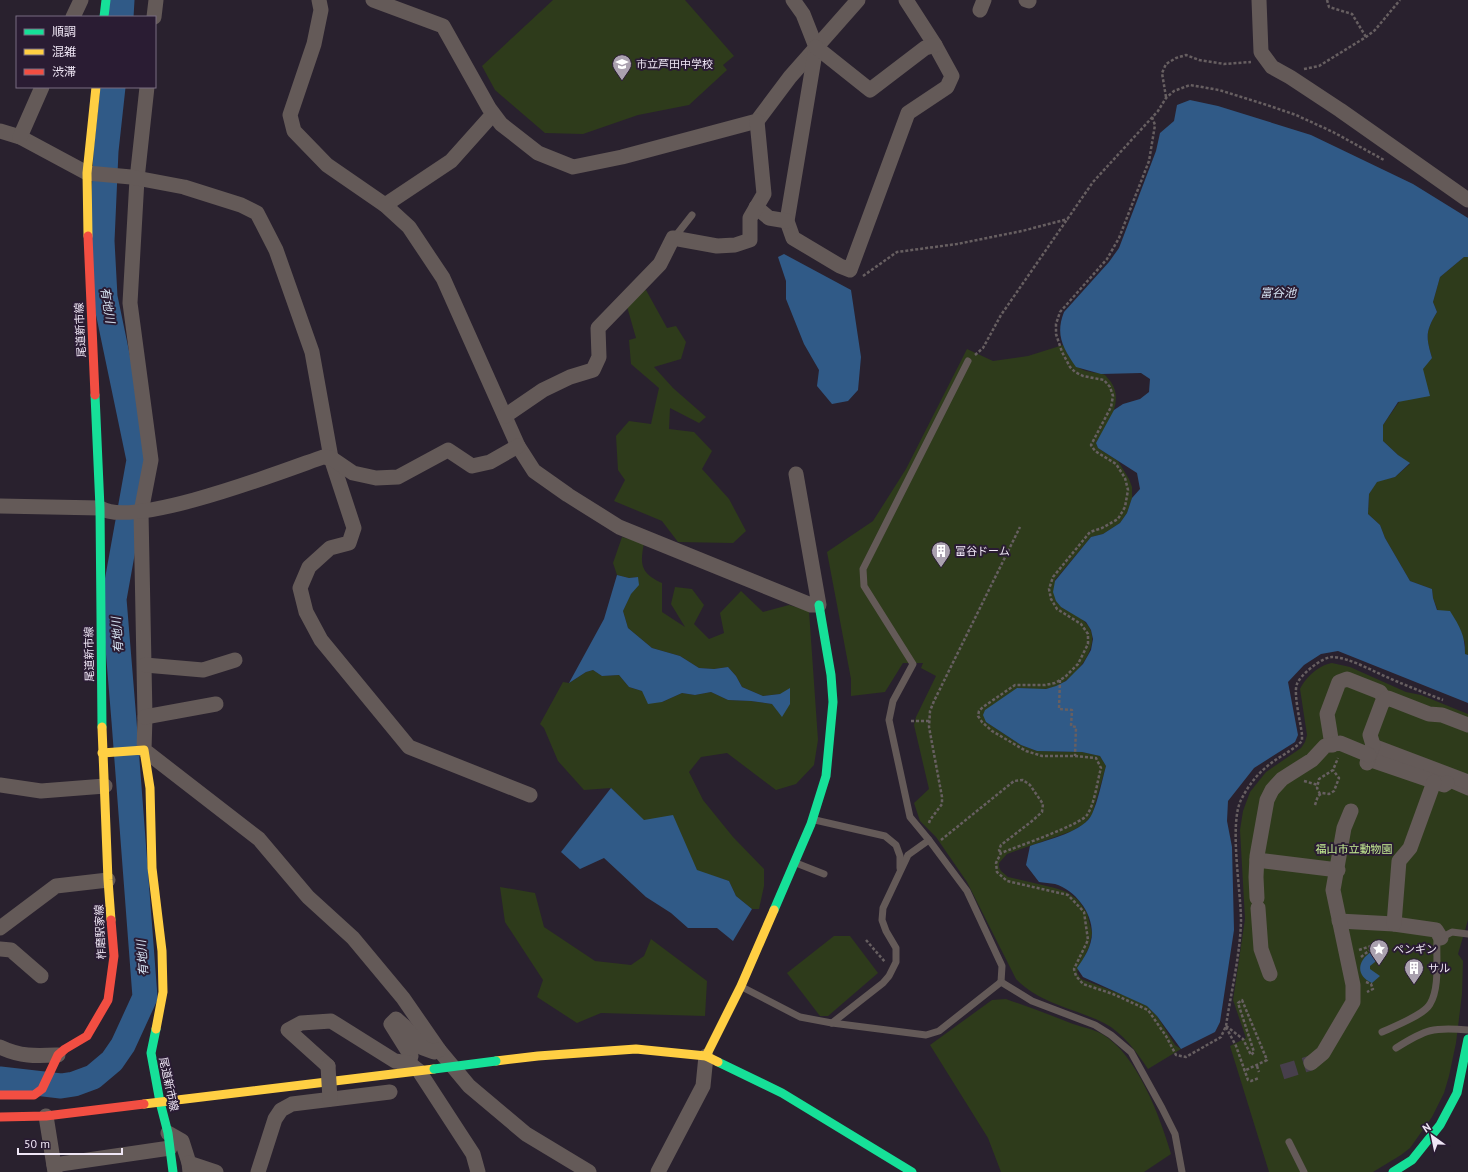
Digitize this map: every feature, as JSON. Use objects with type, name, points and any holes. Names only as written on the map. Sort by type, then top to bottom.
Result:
[{"type":"street","points":[[73,16],[81,0]]},
{"type":"street","points":[[104,16],[106,0]]},
{"type":"street","points":[[154,16],[156,0]]},
{"type":"street","points":[[319,0],[321,10],[314,44],[290,115],[294,131],[327,166],[385,205],[409,226],[443,278],[518,446],[534,471],[568,495],[619,526],[812,605],[819,605]]},
{"type":"street","points":[[373,0],[443,26],[493,114],[501,124],[538,153],[573,166],[622,157],[757,121],[790,77],[858,0]]},
{"type":"street","points":[[794,0],[803,14],[816,47],[870,90],[925,48],[935,45]]},
{"type":"street","points":[[816,47],[787,221],[793,238],[840,266],[850,270],[908,113],[947,87],[952,76],[935,45],[906,0]]},
{"type":"street","points":[[1259,0],[1261,52],[1272,67],[1290,77],[1468,200]]},
{"type":"street","points":[[20,137],[42,88]]},
{"type":"street","name":"尾道新市線","points":[[96,88],[87,225],[102,509],[105,753]]},
{"type":"street","points":[[141,751],[145,717],[145,665],[141,512],[151,460],[130,303],[134,178],[147,88]]},
{"type":"street","points":[[385,205],[451,161],[493,114]]},
{"type":"street","points":[[505,416],[544,390],[570,377],[592,370],[599,357],[598,328],[660,264],[673,238],[717,246],[734,245],[750,240],[750,218],[764,194],[757,121]]},
{"type":"street","points":[[0,131],[20,137],[90,174],[134,178],[184,187],[241,205],[257,213],[276,250],[312,352],[331,458],[354,528],[349,543],[330,548],[310,567],[300,588],[306,612],[322,640],[409,747],[530,795]]},
{"type":"street","points":[[756,207],[769,218],[787,221]]},
{"type":"street","points":[[0,506],[102,509],[141,512],[204,498],[323,457],[331,458],[353,473],[376,478],[398,477],[448,450],[472,466],[490,462],[518,446]]},
{"type":"street","points":[[658,1172],[703,1086],[706,1056],[741,986],[813,820],[826,776],[833,702],[831,675],[796,474]]},
{"type":"street","points":[[145,665],[203,670],[235,660]]},
{"type":"street","points":[[1338,745],[1328,714],[1340,682],[1347,680],[1380,692],[1385,700]]},
{"type":"street","points":[[1369,756],[1373,745],[1370,735],[1382,702],[1388,698],[1429,714],[1442,715],[1468,725]]},
{"type":"street","points":[[145,717],[216,704]]},
{"type":"street","points":[[1270,974],[1262,949],[1256,877],[1257,860],[1267,800],[1272,790],[1282,779],[1312,760],[1325,746],[1338,745],[1440,782],[1410,848],[1399,861],[1394,924]]},
{"type":"street","points":[[105,753],[141,751],[259,839],[308,897],[353,938],[402,998],[439,1050],[469,1086],[526,1134],[589,1172]]},
{"type":"street","name":"尾道新市線","points":[[141,751],[150,788],[152,868],[162,951],[162,992],[150,1053],[168,1133],[173,1172]]},
{"type":"street","name":"柞磨駅家線","points":[[0,1095],[34,1095],[42,1089],[58,1055],[87,1036],[108,1000],[114,956],[108,880],[105,753]]},
{"type":"street","points":[[1369,756],[1468,782]]},
{"type":"street","points":[[0,785],[41,791],[105,786]]},
{"type":"street","points":[[1311,1063],[1323,1053],[1353,1002],[1352,985],[1333,890],[1338,870],[1344,828],[1351,811]]},
{"type":"street","points":[[1257,860],[1338,870]]},
{"type":"street","points":[[0,928],[56,886],[108,880]]},
{"type":"street","points":[[1339,921],[1394,924],[1436,930],[1441,938]]},
{"type":"street","points":[[0,949],[11,950],[41,976]]},
{"type":"street","points":[[439,1050],[434,1052],[423,1048],[396,1019],[391,1024],[411,1056],[414,1067],[472,1154],[478,1172]]},
{"type":"street","points":[[330,1099],[328,1066],[288,1030],[301,1023],[331,1021],[396,1061],[414,1067],[434,1069],[538,1056],[636,1049],[706,1056],[782,1094],[912,1172]]},
{"type":"street","points":[[1393,1172],[1412,1160],[1462,1096],[1468,1039]]},
{"type":"street","points":[[0,1046],[13,1053],[32,1056],[58,1055]]},
{"type":"street","points":[[0,1117],[46,1116],[414,1067]]},
{"type":"street","points":[[258,1172],[275,1119],[281,1110],[292,1104],[390,1092]]},
{"type":"street","points":[[46,1116],[55,1168],[170,1148]]},
{"type":"street","points":[[168,1133],[182,1142],[190,1167],[216,1172]]},
{"type":"lane","points":[[673,238],[692,215]]},
{"type":"lane","points":[[968,361],[863,569],[864,586],[913,664],[893,701],[889,720],[910,817],[967,891],[1002,966],[1002,982]]},
{"type":"lane","points":[[1440,782],[1468,792]]},
{"type":"lane","points":[[813,820],[885,836],[896,845],[900,856],[900,870]]},
{"type":"lane","points":[[832,1023],[883,983],[889,976],[896,962],[896,948],[886,931],[882,920],[883,908],[908,855],[929,840]]},
{"type":"lane","points":[[794,863],[824,874]]},
{"type":"lane","points":[[1382,1032],[1416,1016],[1430,1005],[1436,988],[1437,940],[1452,932],[1468,934]]},
{"type":"lane","points":[[741,986],[800,1017],[832,1023],[926,1035],[939,1032],[1002,982]]},
{"type":"lane","points":[[1002,982],[1032,1001],[1095,1025],[1111,1035],[1131,1052],[1162,1108],[1174,1134],[1182,1172]]},
{"type":"lane","points":[[1396,1048],[1412,1037],[1428,1030],[1468,1030]]},
{"type":"lane","points":[[1288,1142],[1304,1172]]},
{"type":"path","points":[[1327,0],[1329,7],[1352,14],[1366,37]]},
{"type":"path","points":[[1290,77],[1296,71],[1319,66],[1366,37],[1375,30],[1400,0]]},
{"type":"path","points":[[1166,98],[1162,73],[1166,64],[1176,58],[1186,55],[1199,60],[1224,64],[1251,62],[1264,56]]},
{"type":"path","points":[[968,361],[983,348],[1001,315],[1093,182],[1152,117],[1166,98],[1174,91],[1190,85],[1219,90],[1267,104],[1296,115],[1332,132],[1385,160]]},
{"type":"path","points":[[1001,853],[1070,826],[1086,817],[1090,809],[1101,768],[1096,758],[1075,756],[1042,756],[1026,751],[992,731],[978,716],[983,707],[1015,684],[1044,685],[1065,677],[1078,664],[1088,644],[1088,634],[1081,624],[1057,609],[1051,599],[1049,589],[1053,577],[1090,532],[1102,528],[1118,519],[1125,507],[1128,490],[1125,478],[1116,464],[1095,451],[1090,445],[1111,407],[1113,396],[1110,388],[1104,380],[1083,376],[1075,372],[1070,367],[1062,352],[1056,334],[1056,324],[1060,312],[1107,259],[1119,238],[1149,161],[1155,125],[1152,117]]},
{"type":"path","points":[[850,270],[857,280],[897,252],[957,244],[1022,231],[1068,219]]},
{"type":"path","points":[[1020,527],[934,700],[929,727],[942,804],[930,820],[927,832],[929,840],[1014,781],[1023,780],[1030,785],[1043,804],[1042,812],[1001,845],[999,850],[1001,853],[996,863],[997,872],[1007,881],[1068,895],[1084,912],[1088,940],[1074,968],[1076,976],[1083,984],[1113,994],[1148,1010],[1166,1036],[1176,1055],[1186,1058],[1221,1037],[1226,1026],[1240,935],[1241,919],[1236,834],[1240,802],[1257,776],[1270,764],[1302,741],[1296,692],[1297,683],[1307,671],[1323,660],[1332,657],[1352,662],[1413,689],[1447,702]]},
{"type":"path","points":[[1060,680],[1059,709],[1072,710],[1071,726],[1076,727],[1075,756]]},
{"type":"path","points":[[911,721],[929,721]]},
{"type":"path","points":[[1320,794],[1317,788],[1320,779],[1333,770],[1338,745]]},
{"type":"path","points":[[1315,804],[1318,796],[1322,792],[1329,794],[1334,791],[1339,778],[1333,770]]},
{"type":"path","points":[[866,940],[892,970]]},
{"type":"path","points":[[1226,1026],[1243,1039],[1251,1055],[1254,1052],[1238,1003],[1242,1000],[1267,1060],[1244,1071]]},
{"type":"path","points":[[1226,1026],[1236,1046],[1248,1080],[1251,1081],[1259,1078]]},
{"type":"path","points":[[1257,1066],[1259,1072]]},
{"type":"green space","points":[[553,0],[685,0],[734,56],[723,65],[727,70],[689,105],[638,115],[583,134],[545,133],[495,90],[482,66]]},
{"type":"green space","points":[[1464,257],[1468,257],[1468,655],[1465,654],[1465,642],[1438,611],[1433,598],[1432,589],[1410,581],[1385,538],[1380,525],[1368,514],[1369,494],[1377,481],[1395,477],[1410,464],[1383,441],[1383,425],[1422,369],[1432,358],[1428,335],[1430,325],[1437,312],[1433,302],[1440,277]]},
{"type":"green space","points":[[646,290],[667,328],[676,326],[686,342],[681,359],[654,367],[673,388],[706,417],[699,423],[670,408],[669,429],[694,432],[712,451],[702,469],[729,499],[746,531],[733,543],[678,542],[662,521],[614,501],[625,480],[618,470],[616,436],[629,421],[651,424],[659,388],[631,364],[629,340],[636,338],[626,303],[636,293]]},
{"type":"green space","points":[[1063,345],[1070,358],[1078,367],[1087,371],[1105,375],[1115,390],[1115,406],[1109,421],[1096,443],[1098,448],[1118,461],[1129,479],[1132,487],[1132,498],[1127,513],[1120,523],[1103,534],[1091,537],[1055,580],[1061,607],[1085,622],[1090,629],[1092,637],[1091,646],[1083,663],[1069,678],[1054,687],[1040,689],[1017,688],[986,722],[1021,745],[1037,751],[1082,752],[1100,756],[1106,766],[1092,815],[1084,824],[1072,831],[1007,854],[999,863],[999,867],[1008,877],[1055,888],[1067,892],[1078,900],[1087,913],[1092,933],[1089,947],[1077,972],[1081,979],[1126,996],[1147,1006],[1157,1016],[1175,1045],[1181,1049],[1148,1069],[1129,1043],[1111,1027],[1093,1018],[1046,1000],[1025,987],[1016,979],[967,882],[936,837],[920,821],[914,803],[929,789],[914,725],[916,717],[936,676],[921,668],[923,663],[903,663],[885,692],[851,696],[851,679],[827,552],[873,521],[906,469],[967,349],[993,361],[1028,356]]},
{"type":"green space","points":[[622,537],[644,543],[642,557],[643,567],[649,575],[662,583],[662,612],[685,627],[671,604],[675,587],[692,589],[704,605],[694,624],[709,639],[724,633],[720,613],[741,591],[763,612],[789,605],[809,611],[818,740],[814,765],[796,784],[776,790],[727,753],[701,757],[689,772],[703,800],[733,837],[764,869],[764,886],[759,909],[752,909],[736,896],[729,881],[697,871],[686,847],[644,821],[611,788],[584,790],[558,761],[544,728],[540,724],[563,682],[569,683],[586,672],[593,670],[602,676],[619,675],[629,687],[642,691],[662,702],[682,693],[695,695],[711,692],[728,700],[772,704],[780,694],[763,696],[742,687],[736,676],[728,667],[714,669],[699,668],[680,656],[652,648],[628,628],[623,611],[638,577],[629,578],[617,575],[613,563]]},
{"type":"green space","name":"福山市立動物園","points":[[1332,663],[1350,667],[1406,692],[1421,695],[1468,714],[1468,920],[1458,954],[1463,961],[1462,994],[1456,1043],[1444,1093],[1432,1117],[1410,1148],[1401,1155],[1373,1172],[1269,1172],[1230,1046],[1246,1038],[1233,1000],[1245,919],[1240,830],[1243,811],[1250,792],[1266,772],[1301,748],[1305,742],[1307,735],[1300,689],[1313,672],[1322,666]]},
{"type":"green space","points":[[500,887],[535,893],[544,927],[595,961],[631,965],[644,956],[651,939],[707,981],[705,1016],[601,1013],[577,1023],[537,997],[543,980],[505,922]]},
{"type":"green space","points":[[834,936],[850,936],[878,973],[828,1016],[820,1016],[787,973]]},
{"type":"green space","points":[[1006,999],[1095,1031],[1115,1043],[1126,1056],[1146,1088],[1154,1105],[1171,1154],[1144,1172],[1001,1172],[988,1138],[930,1045],[992,1000]]},
{"type":"water","name":"富谷池","points":[[1190,100],[1218,106],[1311,135],[1413,184],[1468,218],[1468,257],[1464,257],[1440,277],[1433,302],[1437,312],[1430,325],[1428,335],[1432,358],[1423,369],[1430,396],[1398,402],[1383,425],[1383,441],[1398,455],[1410,463],[1395,477],[1377,482],[1369,494],[1368,514],[1380,525],[1385,538],[1410,581],[1432,589],[1437,610],[1450,611],[1459,627],[1463,636],[1465,654],[1468,655],[1468,703],[1338,651],[1321,654],[1304,665],[1288,682],[1298,735],[1295,742],[1254,768],[1228,801],[1227,821],[1232,847],[1234,930],[1220,1022],[1215,1032],[1181,1049],[1157,1016],[1147,1006],[1083,977],[1077,968],[1085,956],[1092,938],[1091,925],[1086,910],[1069,891],[1055,884],[1039,882],[1026,865],[1030,846],[1074,830],[1088,820],[1092,814],[1100,791],[1106,766],[1100,756],[1082,752],[1037,751],[1021,745],[986,722],[983,715],[985,710],[1017,688],[1046,689],[1066,681],[1083,664],[1091,650],[1093,639],[1091,630],[1086,622],[1061,607],[1056,601],[1053,592],[1055,581],[1091,537],[1103,534],[1120,523],[1127,513],[1132,498],[1140,489],[1137,473],[1098,448],[1096,443],[1114,410],[1123,404],[1140,399],[1149,392],[1150,379],[1141,373],[1101,374],[1076,367],[1067,354],[1062,341],[1060,334],[1061,320],[1064,312],[1109,262],[1119,248],[1156,151],[1160,133],[1174,121],[1177,105]]},
{"type":"water","points":[[784,254],[851,290],[861,357],[858,390],[848,401],[832,404],[817,386],[819,370],[804,344],[786,299],[786,281],[778,257]]},
{"type":"water","points":[[617,575],[629,578],[638,577],[639,585],[631,594],[623,611],[628,628],[652,648],[680,656],[699,668],[714,669],[728,667],[736,676],[742,687],[763,696],[780,694],[790,688],[790,704],[782,717],[772,704],[728,700],[711,692],[695,695],[682,693],[662,702],[648,704],[642,691],[629,687],[619,675],[602,676],[593,670],[586,672],[569,683],[604,619]]},
{"type":"water","points":[[611,788],[644,820],[673,815],[697,870],[729,881],[736,896],[752,909],[733,941],[717,928],[688,928],[671,913],[646,897],[604,858],[580,869],[561,852]]},
{"type":"water","points":[[1371,952],[1378,956],[1375,956],[1375,962],[1370,966],[1370,969],[1380,976],[1372,983],[1363,976],[1360,968],[1363,960]]},
{"type":"waterway","name":"有地川","points":[[121,16],[122,0]]},
{"type":"waterway","name":"有地川","points":[[0,1079],[61,1086],[74,1084],[93,1077],[112,1061],[123,1045],[145,997],[114,599],[139,460],[105,297],[102,241],[106,151],[113,88]]},
{"type":"tunnel","points":[[1282,1072],[1311,1063]]},
{"type":"traffic: fast","points":[[104,16],[106,0]]},
{"type":"traffic: fast","points":[[95,395],[100,508],[102,727]]},
{"type":"traffic: fast","points":[[774,910],[811,824],[826,776],[833,702],[831,675],[819,605]]},
{"type":"traffic: fast","points":[[156,1029],[151,1053],[160,1102],[168,1133],[173,1172]]},
{"type":"traffic: fast","points":[[1393,1172],[1412,1160],[1440,1125],[1457,1093],[1468,1039]]},
{"type":"traffic: fast","points":[[434,1069],[496,1061]]},
{"type":"traffic: fast","points":[[718,1062],[782,1093],[912,1172]]},
{"type":"traffic: slow","points":[[88,236],[87,173],[96,88]]},
{"type":"traffic: slow","points":[[102,727],[111,920]]},
{"type":"traffic: slow","points":[[102,753],[144,750],[150,788],[152,868],[162,951],[163,992],[156,1029]]},
{"type":"traffic: slow","points":[[706,1056],[741,986],[774,910]]},
{"type":"traffic: slow","points":[[496,1061],[538,1056],[636,1049],[706,1056],[718,1062]]},
{"type":"traffic: slow","points":[[144,1104],[434,1069]]},
{"type":"traffic: jam","points":[[88,236],[95,395]]},
{"type":"traffic: jam","points":[[0,1095],[34,1095],[42,1089],[58,1055],[87,1036],[108,1000],[114,956],[111,920]]},
{"type":"traffic: jam","points":[[0,1117],[46,1116],[144,1104]]},
{"type":"place","name":"市立芦田中学校","points":[[622,81]]},
{"type":"place","name":"富谷ドーム","points":[[941,568]]},
{"type":"place","name":"ペンギン","points":[[1379,966]]},
{"type":"place","name":"サル","points":[[1414,985]]}]
